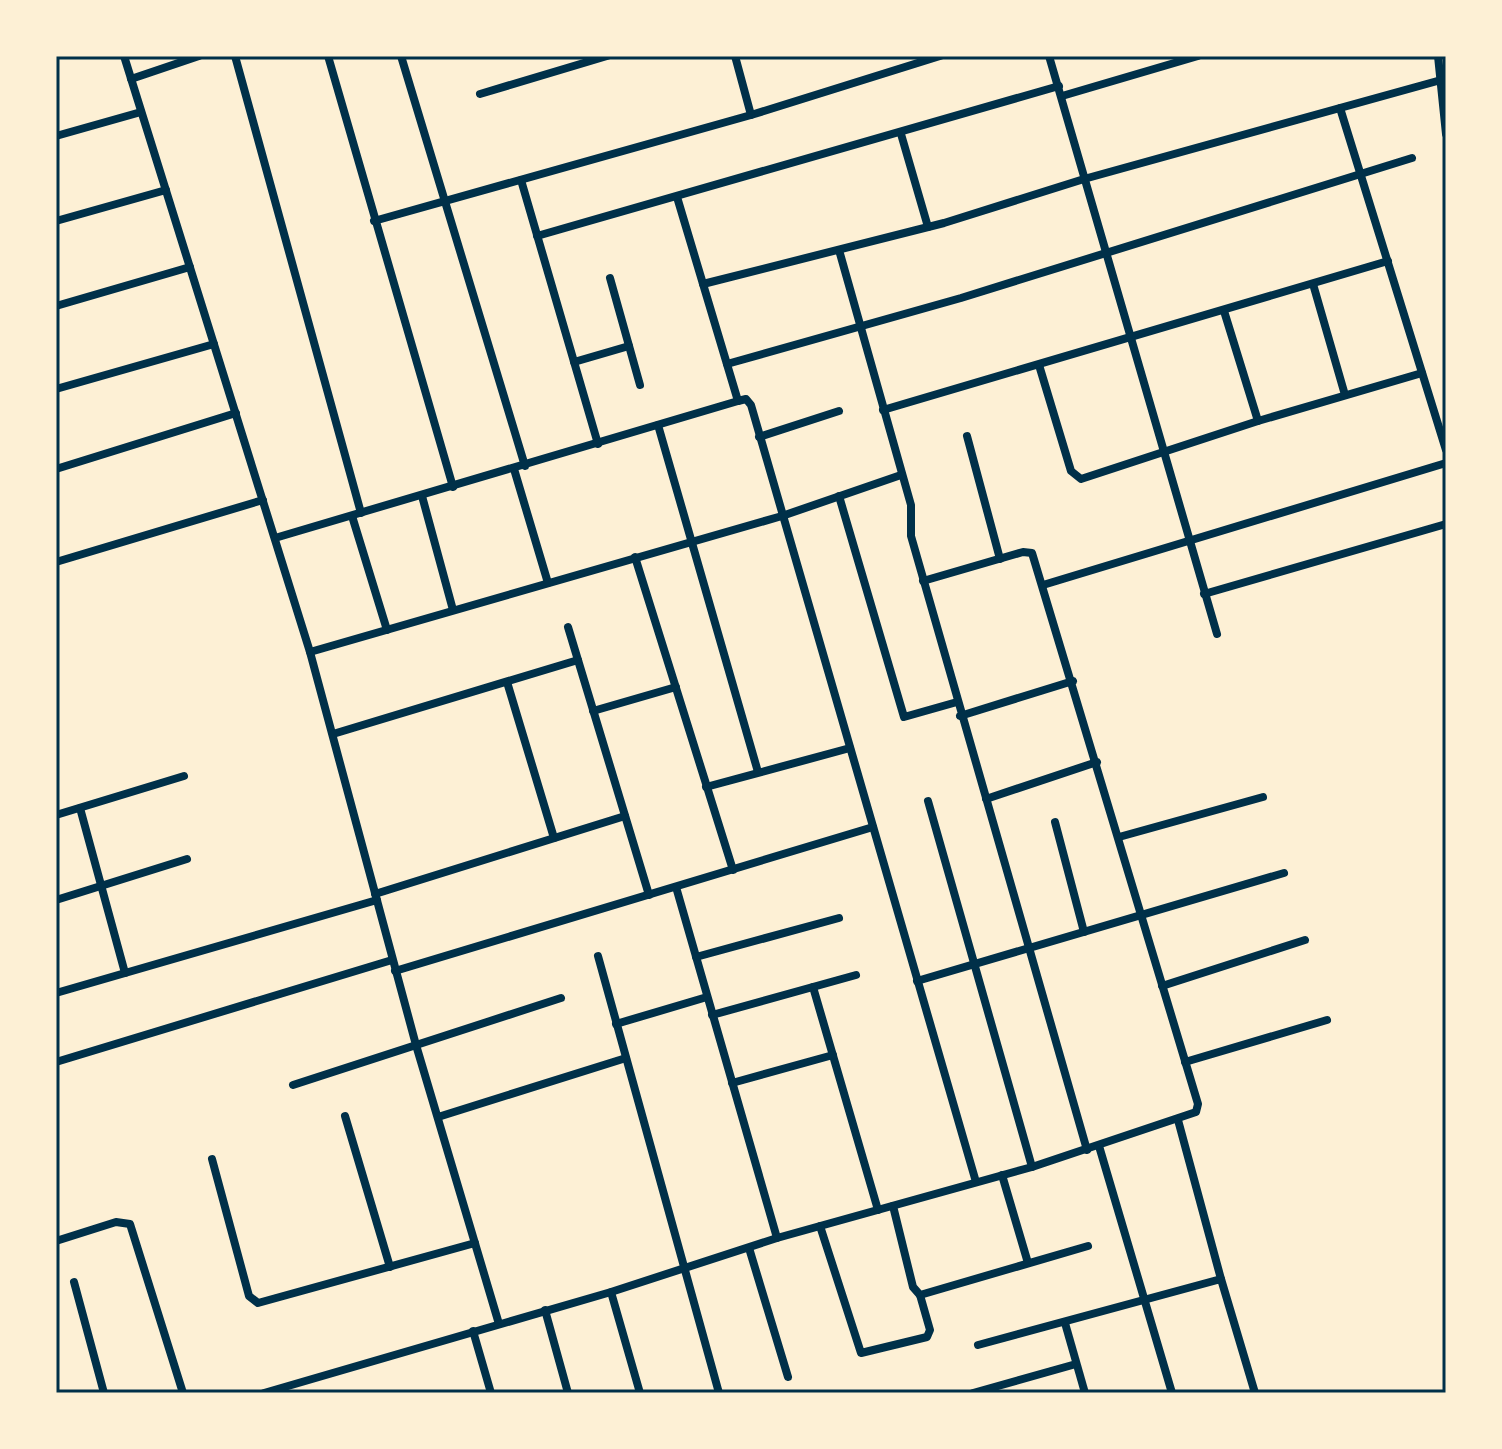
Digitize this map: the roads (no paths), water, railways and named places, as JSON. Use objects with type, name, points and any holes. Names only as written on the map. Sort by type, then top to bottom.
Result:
[{"type":"street","points":[[124,56],[310,652],[395,971],[499,1324]]},
{"type":"street","points":[[131,79],[199,56]]},
{"type":"street","points":[[235,56],[387,630]]},
{"type":"street","points":[[328,56],[453,487]]},
{"type":"street","points":[[401,56],[525,466]]},
{"type":"street","points":[[480,94],[607,56]]},
{"type":"street","points":[[735,56],[751,115]]},
{"type":"street","points":[[374,221],[751,115],[940,56]]},
{"type":"street","points":[[1049,56],[1217,634]]},
{"type":"street","points":[[1062,96],[1198,56]]},
{"type":"street","points":[[1438,56],[1446,134]]},
{"type":"street","points":[[703,284],[928,227],[1084,179],[1441,80]]},
{"type":"street","points":[[537,236],[901,134],[1059,86]]},
{"type":"street","points":[[1340,108],[1446,450]]},
{"type":"street","points":[[56,136],[141,112]]},
{"type":"street","points":[[901,134],[928,227]]},
{"type":"street","points":[[727,364],[859,328],[1412,158]]},
{"type":"street","points":[[521,180],[598,444]]},
{"type":"street","points":[[56,221],[166,190]]},
{"type":"street","points":[[677,197],[738,401]]},
{"type":"street","points":[[839,250],[911,505],[910,528],[960,716],[1087,1150]]},
{"type":"street","points":[[883,410],[1388,261]]},
{"type":"street","points":[[56,306],[190,267]]},
{"type":"street","points":[[610,278],[640,385]]},
{"type":"street","points":[[1313,284],[1345,395]]},
{"type":"street","points":[[1224,311],[1258,421]]},
{"type":"street","points":[[56,389],[214,344]]},
{"type":"street","points":[[574,362],[629,346]]},
{"type":"street","points":[[1039,365],[1071,471],[1077,479],[1422,373]]},
{"type":"street","points":[[275,538],[738,401],[749,401],[976,1182]]},
{"type":"street","points":[[759,437],[839,411]]},
{"type":"street","points":[[56,469],[236,413]]},
{"type":"street","points":[[658,425],[758,772]]},
{"type":"street","points":[[967,436],[1000,559]]},
{"type":"street","points":[[1043,585],[1446,463]]},
{"type":"street","points":[[514,469],[548,583]]},
{"type":"street","points":[[310,652],[782,516],[901,475]]},
{"type":"street","points":[[422,496],[453,610]]},
{"type":"street","points":[[839,496],[904,717],[957,702]]},
{"type":"street","points":[[56,562],[263,500]]},
{"type":"street","points":[[1204,594],[1446,524]]},
{"type":"street","points":[[264,1393],[611,1292],[777,1238],[1032,1167],[1178,1120],[1199,1108],[1032,553],[923,581]]},
{"type":"street","points":[[635,557],[733,870]]},
{"type":"street","points":[[568,627],[649,895]]},
{"type":"street","points":[[333,734],[578,660]]},
{"type":"street","points":[[960,716],[1073,681]]},
{"type":"street","points":[[507,682],[554,838]]},
{"type":"street","points":[[593,711],[676,687]]},
{"type":"street","points":[[706,787],[850,748]]},
{"type":"street","points":[[986,799],[1097,762]]},
{"type":"street","points":[[56,815],[184,776]]},
{"type":"street","points":[[1119,837],[1263,797]]},
{"type":"street","points":[[928,801],[1032,1167]]},
{"type":"street","points":[[80,808],[125,973]]},
{"type":"street","points":[[56,993],[376,897],[625,816]]},
{"type":"street","points":[[1055,822],[1084,932]]},
{"type":"street","points":[[395,971],[873,827]]},
{"type":"street","points":[[56,900],[187,859]]},
{"type":"street","points":[[917,981],[1284,873]]},
{"type":"street","points":[[676,887],[777,1238]]},
{"type":"street","points":[[696,957],[839,918]]},
{"type":"street","points":[[1162,986],[1305,940]]},
{"type":"street","points":[[598,956],[687,1268],[719,1393]]},
{"type":"street","points":[[56,1062],[392,960]]},
{"type":"street","points":[[712,1015],[856,975]]},
{"type":"street","points":[[813,987],[878,1210]]},
{"type":"street","points":[[616,1024],[707,997]]},
{"type":"street","points":[[293,1085],[561,998]]},
{"type":"street","points":[[1185,1062],[1327,1020]]},
{"type":"street","points":[[732,1083],[833,1055]]},
{"type":"street","points":[[438,1117],[626,1058]]},
{"type":"street","points":[[345,1116],[390,1267]]},
{"type":"street","points":[[1178,1120],[1255,1393]]},
{"type":"street","points":[[1099,1146],[1172,1393]]},
{"type":"street","points":[[212,1159],[251,1300],[263,1303],[475,1243]]},
{"type":"street","points":[[1002,1175],[1028,1263]]},
{"type":"street","points":[[820,1226],[861,1353],[927,1337],[930,1330],[920,1295],[913,1287],[893,1206]]},
{"type":"street","points":[[56,1241],[116,1222],[130,1224],[183,1393]]},
{"type":"street","points":[[920,1295],[1088,1246]]},
{"type":"street","points":[[749,1248],[788,1377]]},
{"type":"street","points":[[978,1345],[1221,1279]]},
{"type":"street","points":[[74,1282],[104,1393]]},
{"type":"street","points":[[611,1292],[640,1393]]},
{"type":"street","points":[[545,1310],[568,1393]]},
{"type":"street","points":[[1065,1323],[1085,1393]]},
{"type":"street","points":[[473,1331],[491,1393]]},
{"type":"street","points":[[973,1393],[1076,1364]]}]
